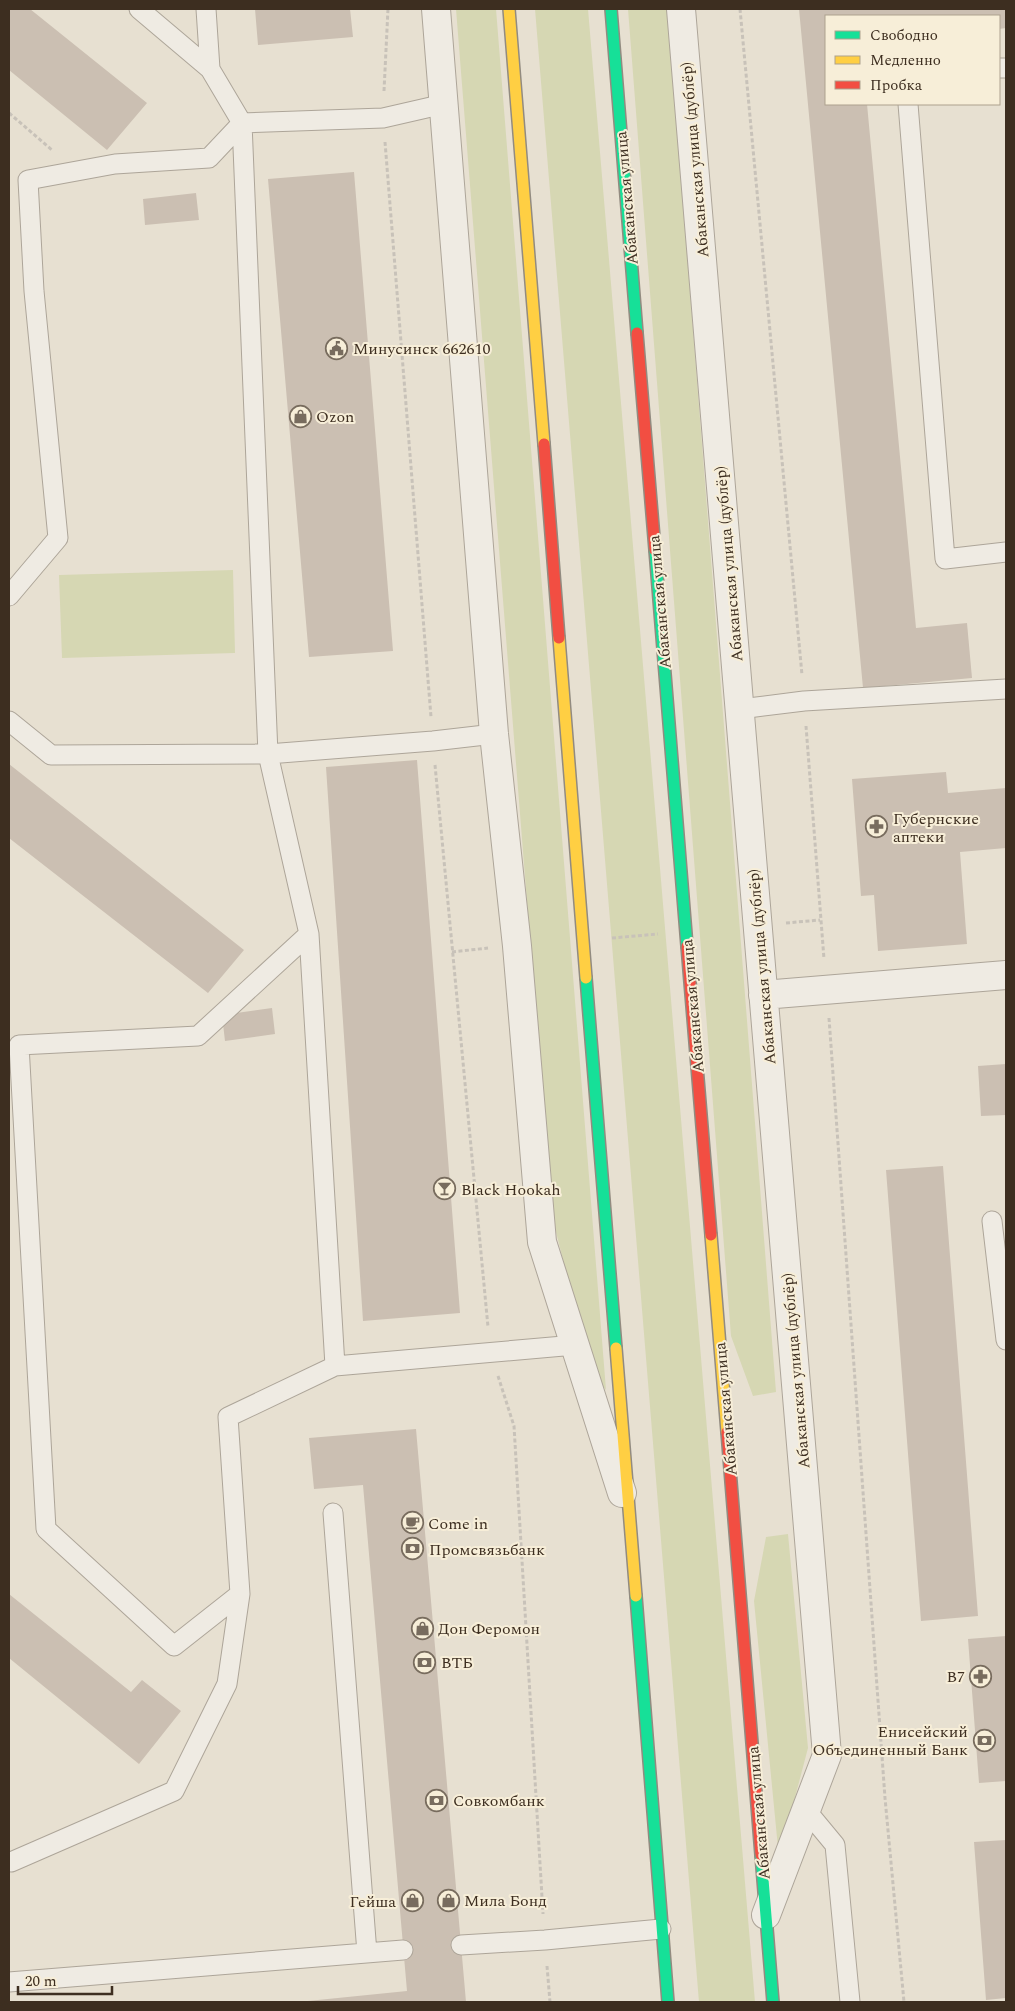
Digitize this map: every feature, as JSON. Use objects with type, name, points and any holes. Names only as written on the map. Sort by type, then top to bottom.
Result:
[{"type":"main road","points":[[510,9],[668,2002]]},
{"type":"main road","name":"Абаканская улица","points":[[611,9],[774,2002]]},
{"type":"street","points":[[436,9],[494,734],[517,946],[542,1242],[629,1515]]},
{"type":"street","name":"Абаканская улица (дублёр)","points":[[681,9],[827,1756],[766,1916]]},
{"type":"street","points":[[763,995],[1006,975]]},
{"type":"lane","points":[[139,9],[210,69],[242,123],[268,754],[309,934],[335,1366]]},
{"type":"lane","points":[[206,9],[210,69]]},
{"type":"lane","points":[[9,596],[58,538],[34,291],[28,180],[115,164],[208,158],[242,123],[383,118],[444,104]]},
{"type":"lane","points":[[908,105],[945,559],[1006,552]]},
{"type":"lane","points":[[740,709],[804,701],[1006,689]]},
{"type":"lane","points":[[9,721],[50,755],[268,754],[433,741],[494,734]]},
{"type":"lane","points":[[240,1594],[174,1646],[46,1528],[14,1040],[198,1036],[309,934]]},
{"type":"lane","points":[[992,1221],[1006,1340]]},
{"type":"lane","points":[[12,1862],[174,1791],[227,1684],[240,1594],[228,1418],[335,1366],[576,1345]]},
{"type":"lane","points":[[332,1513],[368,1953]]},
{"type":"lane","points":[[806,1810],[835,1845],[850,2002]]},
{"type":"lane","points":[[461,1945],[545,1940],[661,1929]]},
{"type":"lane","points":[[9,1982],[403,1950]]},
{"type":"path","points":[[388,9],[383,118],[433,741],[490,1353],[514,1426],[550,2002]]},
{"type":"path","points":[[9,113],[76,171]]},
{"type":"path","points":[[758,925],[820,920]]},
{"type":"path","points":[[583,940],[686,932]]},
{"type":"path","points":[[452,952],[517,946]]},
{"type":"green space","points":[[456,9],[496,9],[606,1390],[591,1371],[552,1216]]},
{"type":"green space","points":[[535,9],[588,9],[755,2002],[699,2002]]},
{"type":"green space","points":[[628,9],[668,9],[776,1392],[753,1396],[731,1336]]},
{"type":"green space","points":[[233,570],[235,653],[62,658],[59,575]]},
{"type":"green space","points":[[788,1534],[808,1748],[779,1858],[754,1601],[766,1537]]},
{"type":"building","points":[[9,9],[30,9],[147,103],[107,150],[9,70]]},
{"type":"building","points":[[255,9],[350,9],[353,37],[258,45]]},
{"type":"building","points":[[799,9],[1006,9],[1006,28],[1000,29],[1000,15],[825,15],[825,105],[867,105],[916,628],[967,623],[972,678],[863,688]]},
{"type":"building","points":[[354,172],[393,651],[309,657],[268,179]]},
{"type":"building","points":[[196,193],[199,220],[145,225],[143,199]]},
{"type":"building","points":[[417,760],[460,1313],[363,1321],[326,767]]},
{"type":"building","points":[[9,764],[244,950],[208,993],[9,838]]},
{"type":"building","points":[[946,772],[948,793],[1006,788],[1006,848],[960,852],[967,944],[878,951],[874,895],[861,896],[852,779]]},
{"type":"building","points":[[272,1008],[275,1034],[225,1041],[222,1015]]},
{"type":"building","points":[[1006,1064],[1006,1115],[981,1116],[978,1066]]},
{"type":"building","points":[[943,1166],[978,1616],[921,1621],[886,1170]]},
{"type":"building","points":[[416,1429],[466,2002],[298,2002],[407,1991],[363,1485],[314,1489],[309,1438]]},
{"type":"building","points":[[9,1594],[131,1692],[142,1680],[181,1711],[139,1764],[9,1658]]},
{"type":"building","points":[[1006,1636],[1006,1781],[979,1783],[968,1639]]},
{"type":"building","points":[[1006,1840],[1006,1998],[986,2000],[974,1842]]},
{"type":"traffic: fast","points":[[611,9],[637,333]]},
{"type":"traffic: fast","points":[[655,550],[687,946]]},
{"type":"traffic: fast","points":[[586,978],[616,1348]]},
{"type":"traffic: fast","points":[[636,1596],[668,2002]]},
{"type":"traffic: fast","points":[[761,1855],[773,2002]]},
{"type":"traffic: slow","points":[[509,9],[544,444]]},
{"type":"traffic: slow","points":[[559,638],[586,978]]},
{"type":"traffic: slow","points":[[711,1235],[727,1432]]},
{"type":"traffic: slow","points":[[616,1348],[636,1596]]},
{"type":"traffic: jam","points":[[637,333],[655,550]]},
{"type":"traffic: jam","points":[[544,444],[559,638]]},
{"type":"traffic: jam","points":[[687,946],[711,1235]]},
{"type":"traffic: jam","points":[[727,1432],[761,1855]]},
{"type":"place","name":"Минусинск 662610","points":[[337,348]]},
{"type":"place","name":"Ozon","points":[[300,416]]},
{"type":"place","name":"Губернские аптеки","points":[[877,827]]},
{"type":"place","name":"Black Hookah","points":[[445,1189]]},
{"type":"place","name":"Come in","points":[[412,1523]]},
{"type":"place","name":"Промсвязьбанк","points":[[413,1549]]},
{"type":"place","name":"Дон Феромон","points":[[422,1628]]},
{"type":"place","name":"ВТБ","points":[[425,1662]]},
{"type":"place","name":"В7","points":[[981,1676]]},
{"type":"place","name":"Енисейский Объединенный Банк","points":[[984,1740]]},
{"type":"place","name":"Совкомбанк","points":[[437,1800]]},
{"type":"place","name":"Мила Бонд","points":[[448,1900]]},
{"type":"place","name":"Гейша","points":[[412,1901]]}]
